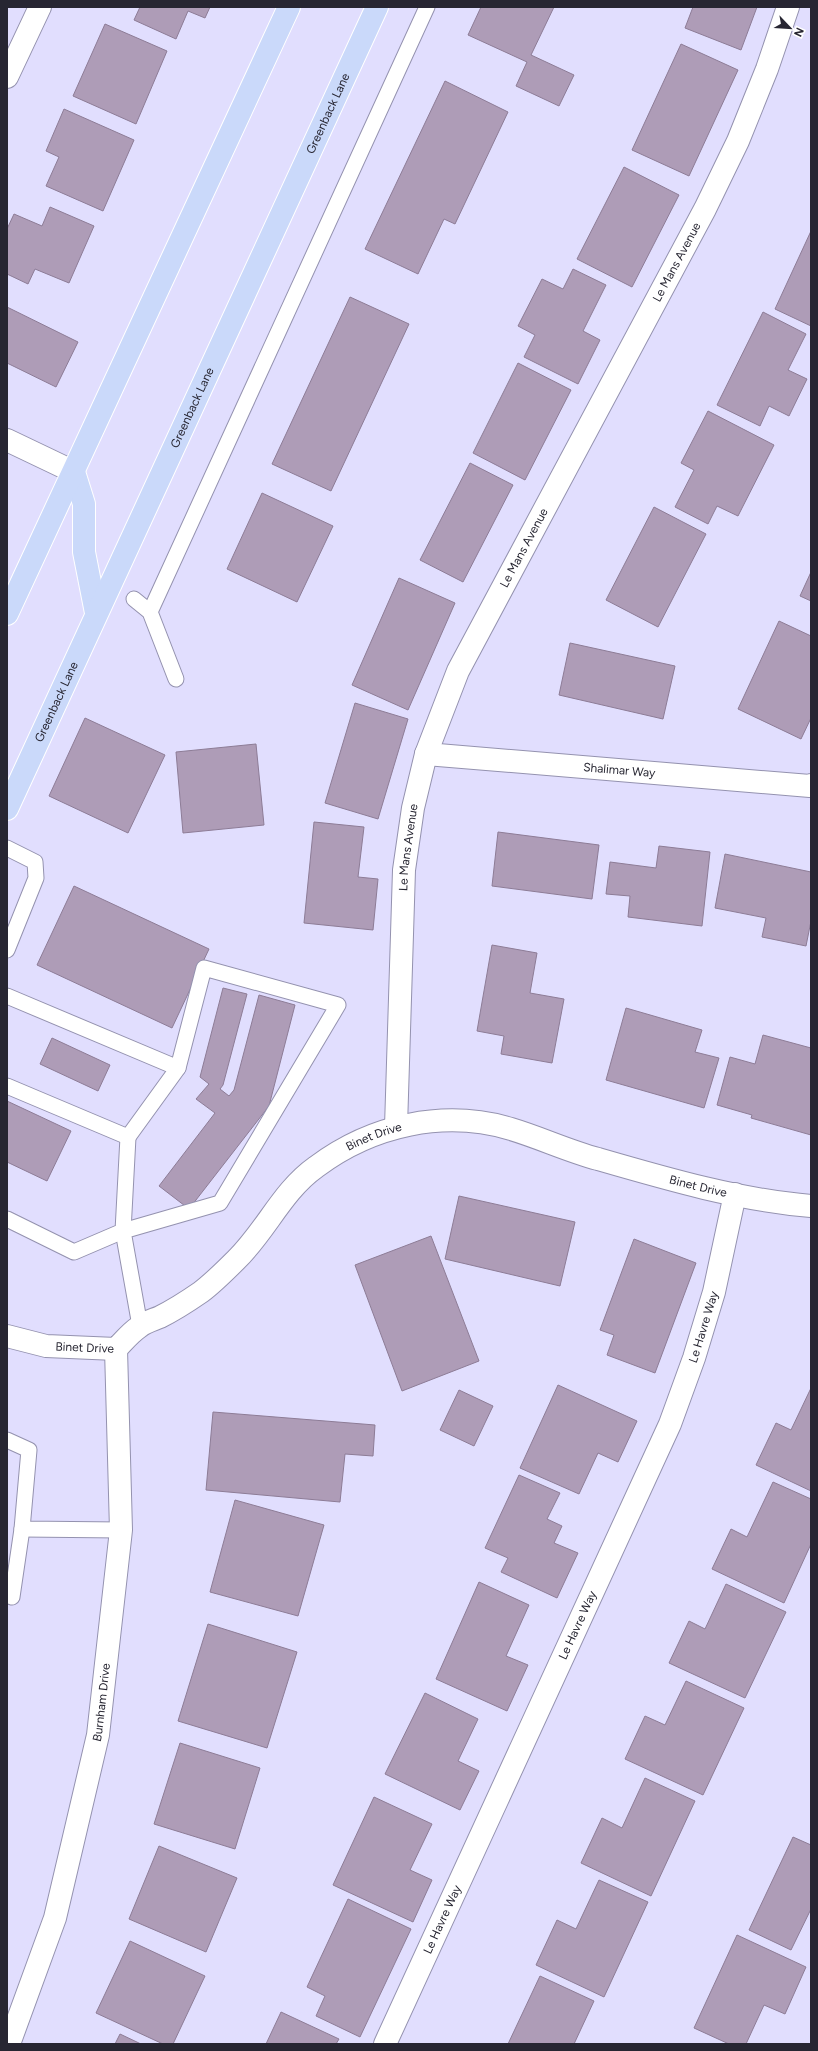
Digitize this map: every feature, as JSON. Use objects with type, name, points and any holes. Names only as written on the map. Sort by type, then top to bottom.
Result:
[{"type":"main road","points":[[7,614],[289,7]]},
{"type":"main road","name":"Greenback Lane","points":[[7,809],[96,613],[378,7]]},
{"type":"main road","points":[[74,472],[84,504],[84,552],[96,613]]},
{"type":"street","points":[[7,77],[40,7]]},
{"type":"street","name":"Le Mans Avenue","points":[[396,1127],[404,870],[413,808],[426,754],[458,671],[701,216],[738,141],[767,69],[788,7]]},
{"type":"street","points":[[7,440],[74,472]]},
{"type":"street","name":"Shalimar Way","points":[[426,754],[811,785]]},
{"type":"street","name":"Binet Drive","points":[[7,1336],[46,1346],[116,1349],[140,1326],[161,1317],[202,1291],[231,1265],[253,1242],[283,1199],[315,1167],[352,1143],[396,1127],[421,1122],[466,1121],[510,1129],[586,1156],[658,1177],[735,1194],[811,1206]]},
{"type":"street","name":"Le Havre Way","points":[[384,2044],[670,1424],[694,1358],[712,1300],[735,1194]]},
{"type":"street","name":"Burnham Drive","points":[[9,2044],[55,1918],[98,1735],[121,1530],[116,1349]]},
{"type":"lane","points":[[150,612],[427,7]]},
{"type":"lane","points":[[134,599],[150,612],[176,679]]},
{"type":"lane","points":[[7,848],[35,862],[36,878],[7,950]]},
{"type":"lane","points":[[7,1220],[74,1252],[123,1231],[220,1203],[338,1005],[204,968],[178,1068],[128,1137],[123,1231],[140,1326]]},
{"type":"lane","points":[[7,996],[178,1068]]},
{"type":"lane","points":[[7,1086],[128,1137]]},
{"type":"lane","points":[[7,1440],[29,1450],[22,1529],[12,1597],[7,1595]]},
{"type":"lane","points":[[22,1529],[121,1530]]},
{"type":"building","points":[[140,7],[210,7],[205,18],[188,11],[176,39],[134,20]]},
{"type":"building","points":[[481,7],[554,7],[531,55],[574,75],[559,106],[516,86],[527,62],[468,35]]},
{"type":"building","points":[[693,7],[757,7],[741,50],[685,28]]},
{"type":"building","points":[[105,24],[167,51],[136,124],[73,96]]},
{"type":"building","points":[[681,44],[738,70],[689,176],[632,150]]},
{"type":"building","points":[[445,81],[508,112],[455,224],[444,219],[418,274],[365,249]]},
{"type":"building","points":[[64,109],[134,140],[103,211],[46,186],[59,157],[46,151]]},
{"type":"building","points":[[624,167],[679,195],[632,287],[577,259]]},
{"type":"building","points":[[50,207],[94,226],[69,283],[35,269],[28,284],[7,274],[7,229],[14,214],[42,226]]},
{"type":"building","points":[[811,231],[811,326],[775,309]]},
{"type":"building","points":[[573,269],[606,285],[583,331],[600,340],[578,384],[524,357],[535,335],[518,326],[542,279],[563,289]]},
{"type":"building","points":[[350,297],[409,324],[331,491],[272,464]]},
{"type":"building","points":[[7,307],[78,342],[56,387],[7,363]]},
{"type":"building","points":[[763,312],[806,334],[788,370],[807,379],[789,416],[769,406],[760,426],[717,405]]},
{"type":"building","points":[[518,363],[571,390],[525,480],[473,453]]},
{"type":"building","points":[[708,411],[774,445],[738,516],[717,506],[708,524],[675,507],[694,470],[681,463]]},
{"type":"building","points":[[470,463],[513,485],[463,582],[420,560]]},
{"type":"building","points":[[262,493],[333,526],[297,602],[227,569]]},
{"type":"building","points":[[654,507],[706,534],[658,627],[606,600]]},
{"type":"building","points":[[811,572],[811,601],[800,596]]},
{"type":"building","points":[[399,578],[455,603],[408,710],[352,685]]},
{"type":"building","points":[[779,621],[811,636],[811,718],[801,739],[738,709]]},
{"type":"building","points":[[570,643],[675,666],[663,719],[559,695]]},
{"type":"building","points":[[355,703],[408,719],[378,819],[325,803]]},
{"type":"building","points":[[85,718],[165,755],[128,833],[49,796]]},
{"type":"building","points":[[256,744],[264,825],[183,833],[176,752]]},
{"type":"building","points":[[314,822],[364,827],[358,877],[378,879],[373,930],[304,923]]},
{"type":"building","points":[[498,832],[599,845],[592,899],[492,886]]},
{"type":"building","points":[[659,846],[710,852],[702,926],[628,917],[630,896],[606,894],[610,862],[656,868]]},
{"type":"building","points":[[725,854],[811,872],[811,921],[806,946],[762,937],[766,918],[715,908]]},
{"type":"building","points":[[74,886],[209,949],[172,1028],[37,965]]},
{"type":"building","points":[[492,945],[537,953],[530,993],[564,999],[552,1063],[501,1054],[504,1036],[477,1031]]},
{"type":"building","points":[[223,988],[247,994],[223,1085],[220,1089],[229,1096],[234,1090],[259,995],[295,1005],[269,1106],[189,1209],[159,1186],[215,1113],[196,1099],[209,1084],[200,1077]]},
{"type":"building","points":[[626,1008],[702,1030],[695,1052],[719,1058],[704,1108],[606,1080]]},
{"type":"building","points":[[763,1035],[811,1048],[811,1135],[751,1118],[752,1115],[717,1105],[730,1057],[755,1064]]},
{"type":"building","points":[[52,1038],[110,1065],[98,1091],[40,1064]]},
{"type":"building","points":[[7,1101],[71,1131],[47,1181],[7,1162]]},
{"type":"building","points":[[459,1196],[575,1222],[560,1286],[445,1259]]},
{"type":"building","points":[[431,1236],[479,1361],[402,1391],[355,1265]]},
{"type":"building","points":[[634,1239],[696,1263],[655,1373],[607,1355],[614,1335],[600,1330]]},
{"type":"building","points":[[558,1385],[637,1421],[618,1462],[598,1453],[579,1494],[520,1468]]},
{"type":"building","points":[[811,1388],[811,1491],[756,1465],[776,1423],[791,1430]]},
{"type":"building","points":[[459,1390],[493,1406],[474,1446],[440,1430]]},
{"type":"building","points":[[213,1412],[375,1425],[373,1456],[345,1454],[340,1502],[206,1490]]},
{"type":"building","points":[[519,1475],[560,1493],[547,1519],[562,1526],[554,1543],[578,1553],[557,1598],[501,1572],[508,1558],[485,1548]]},
{"type":"building","points":[[773,1482],[811,1499],[811,1544],[784,1603],[712,1569],[731,1529],[747,1537]]},
{"type":"building","points":[[235,1500],[324,1525],[298,1616],[210,1592]]},
{"type":"building","points":[[479,1582],[529,1605],[506,1656],[528,1665],[507,1711],[436,1679]]},
{"type":"building","points":[[726,1584],[786,1612],[745,1698],[669,1663],[689,1621],[705,1629]]},
{"type":"building","points":[[208,1624],[297,1652],[267,1748],[178,1721]]},
{"type":"building","points":[[686,1681],[744,1708],[703,1795],[625,1759],[645,1716],[665,1725]]},
{"type":"building","points":[[425,1693],[478,1719],[458,1761],[479,1771],[460,1810],[385,1774]]},
{"type":"building","points":[[180,1743],[260,1768],[235,1849],[154,1824]]},
{"type":"building","points":[[645,1778],[695,1801],[651,1896],[581,1863],[602,1818],[622,1828]]},
{"type":"building","points":[[374,1797],[432,1824],[410,1870],[432,1880],[413,1922],[333,1885]]},
{"type":"building","points":[[793,1837],[811,1845],[811,1909],[791,1950],[749,1930]]},
{"type":"building","points":[[159,1846],[237,1878],[206,1952],[129,1919]]},
{"type":"building","points":[[599,1880],[648,1902],[604,1997],[536,1965],[557,1920],[576,1929]]},
{"type":"building","points":[[348,1899],[411,1929],[360,2037],[316,2016],[325,1996],[307,1987]]},
{"type":"building","points":[[737,1935],[806,1967],[785,2014],[764,2005],[746,2044],[729,2044],[694,2028]]},
{"type":"building","points":[[130,1941],[205,1976],[173,2044],[163,2044],[96,2013]]},
{"type":"building","points":[[540,1976],[594,2001],[574,2044],[508,2044]]},
{"type":"building","points":[[281,2012],[339,2039],[336,2044],[266,2044]]},
{"type":"building","points":[[120,2034],[141,2044],[115,2044]]}]
